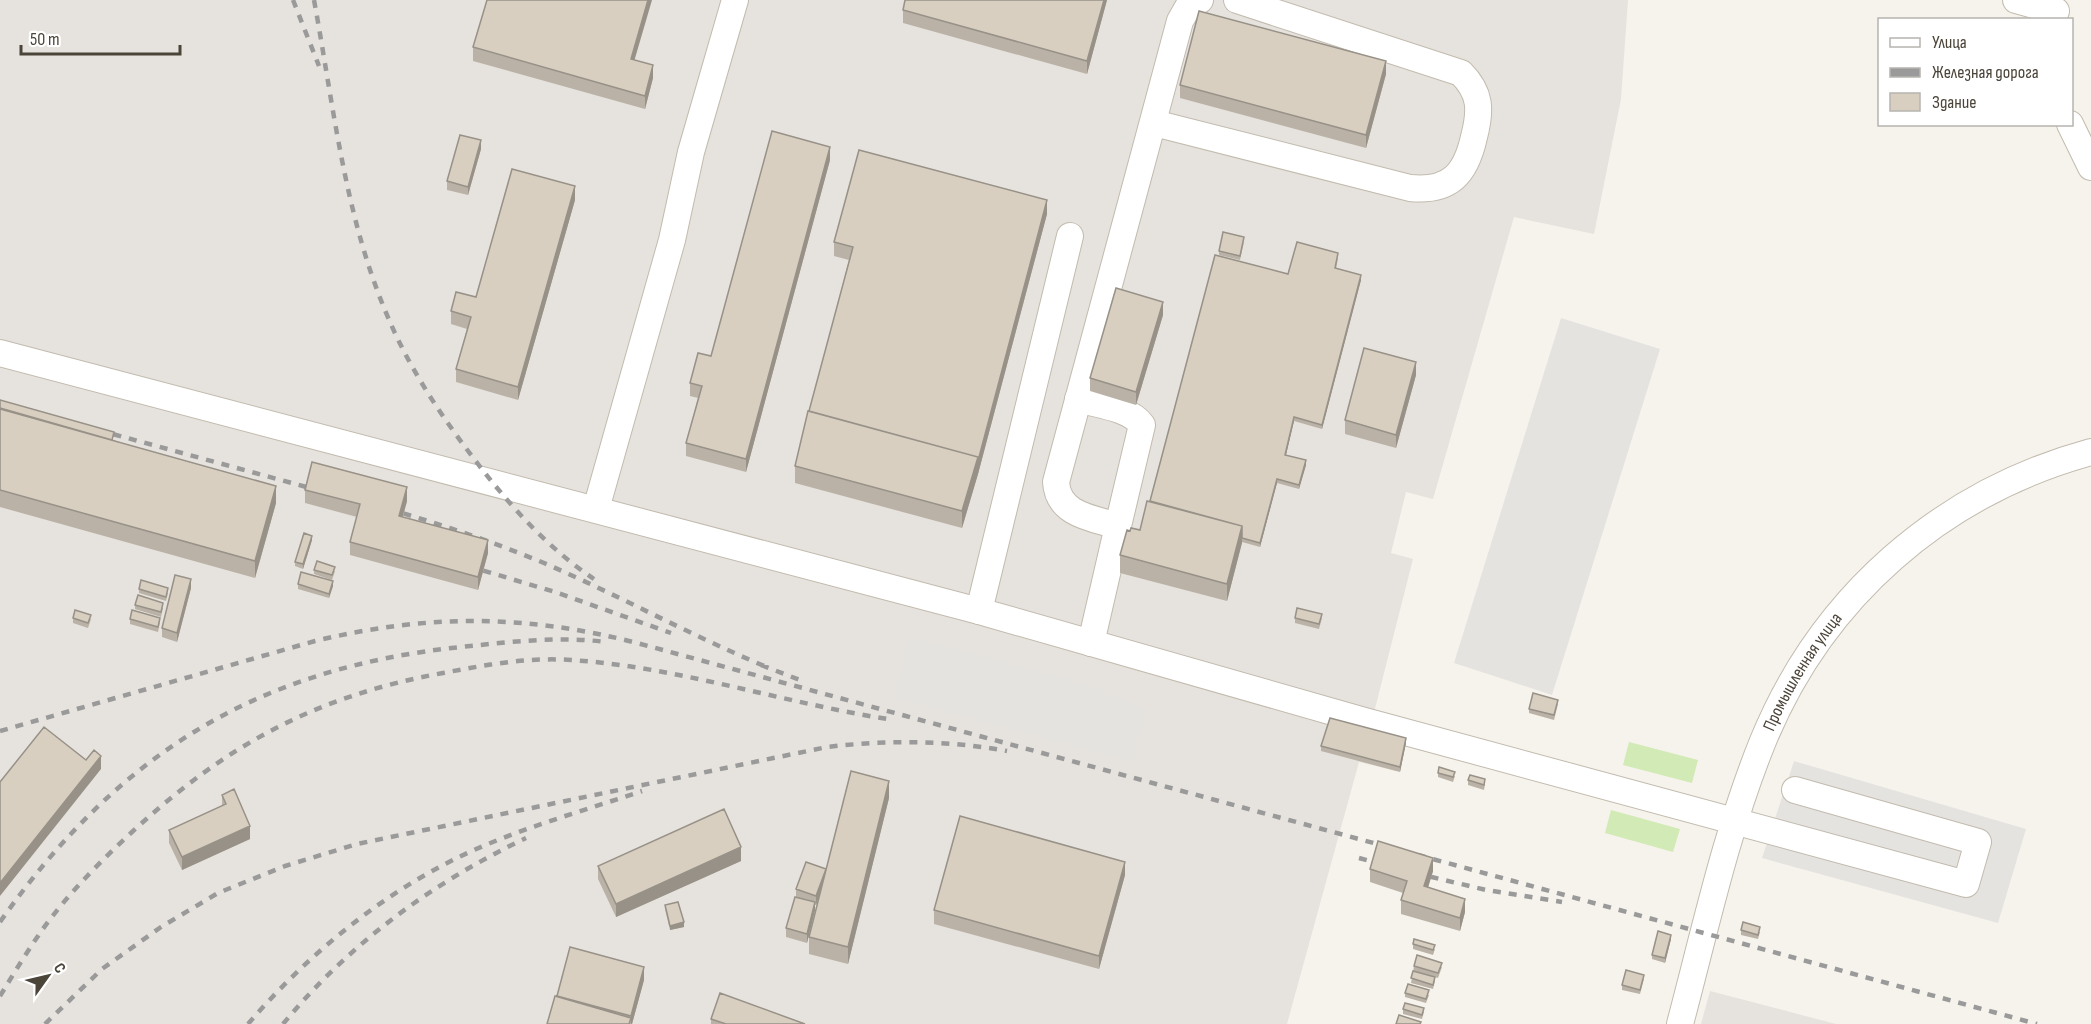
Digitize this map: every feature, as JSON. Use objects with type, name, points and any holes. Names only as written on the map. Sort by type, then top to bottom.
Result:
[{"type":"street","points":[[596,509],[672,240],[692,152],[735,0]]},
{"type":"street","points":[[1118,526],[1067,508],[1058,496],[1056,482],[1180,21],[1188,7],[1200,0]]},
{"type":"street","points":[[1154,123],[1410,188],[1434,188],[1446,184],[1465,167],[1480,109],[1475,90],[1461,73],[1237,0]]},
{"type":"street","points":[[2016,0],[2057,10]]},
{"type":"street","points":[[2071,126],[2091,167]]},
{"type":"street","points":[[979,611],[1070,236]]},
{"type":"street","points":[[0,353],[979,611],[1350,717],[1966,884],[1978,842],[1795,790]]},
{"type":"street","points":[[1078,399],[1125,413],[1138,419],[1142,425],[1091,643]]},
{"type":"street","name":"Промышленная улица","points":[[1680,1024],[1735,821],[1763,741],[1795,675],[1829,623],[1862,586],[1921,533],[1969,502],[2033,471],[2091,452]]},
{"type":"shaded area","points":[[0,0],[1628,0],[1621,99],[1594,234],[1514,217],[1433,499],[1406,492],[1391,553],[1413,559],[1367,740],[1401,750],[1396,771],[1359,762],[1287,1024],[0,1024]]},
{"type":"shaded area","points":[[1561,318],[1660,349],[1552,695],[1454,663]]},
{"type":"shaded area","points":[[909,637],[1086,684],[1146,711],[1131,761],[893,698]]},
{"type":"shaded area","points":[[1794,761],[2026,829],[1998,923],[1762,858]]},
{"type":"shaded area","points":[[1710,991],[1836,1024],[1701,1024]]},
{"type":"green space","points":[[1629,742],[1698,760],[1692,783],[1623,765]]},
{"type":"green space","points":[[1611,810],[1680,829],[1673,852],[1605,833]]},
{"type":"building","points":[[487,0],[648,0],[631,59],[653,65],[645,96],[473,47]]},
{"type":"building","points":[[905,0],[1104,0],[1087,61],[903,10]]},
{"type":"building","points":[[1199,11],[1386,61],[1366,135],[1180,85]]},
{"type":"building","points":[[772,131],[830,147],[746,459],[686,443],[702,386],[690,383],[698,353],[711,356]]},
{"type":"building","points":[[460,135],[481,140],[468,187],[447,181]]},
{"type":"building","points":[[859,150],[1047,200],[978,461],[978,457],[809,411],[853,247],[834,242]]},
{"type":"building","points":[[512,169],[575,186],[518,387],[456,369],[471,317],[451,311],[456,292],[476,297]]},
{"type":"building","points":[[1223,232],[1244,237],[1240,256],[1219,251]]},
{"type":"building","points":[[1297,242],[1338,253],[1335,268],[1361,275],[1322,425],[1294,417],[1285,455],[1306,460],[1299,485],[1277,479],[1260,543],[1242,538],[1242,526],[1150,501],[1215,255],[1288,274]]},
{"type":"building","points":[[1116,288],[1163,302],[1136,392],[1090,378]]},
{"type":"building","points":[[1364,348],[1416,362],[1396,435],[1345,420]]},
{"type":"building","points":[[0,400],[114,432],[112,440],[0,408]]},
{"type":"building","points":[[0,409],[276,486],[255,561],[0,490]]},
{"type":"building","points":[[808,411],[978,457],[962,511],[795,466]]},
{"type":"building","points":[[312,462],[407,487],[399,516],[488,540],[478,577],[350,542],[360,504],[305,490]]},
{"type":"building","points":[[1147,501],[1242,526],[1227,584],[1120,555],[1127,530],[1130,531],[1131,528],[1140,530]]},
{"type":"building","points":[[304,533],[312,536],[303,564],[295,562]]},
{"type":"building","points":[[317,561],[335,567],[332,575],[314,570]]},
{"type":"building","points":[[301,572],[333,581],[329,594],[298,584]]},
{"type":"building","points":[[175,575],[191,579],[177,633],[162,628]]},
{"type":"building","points":[[141,580],[168,588],[166,597],[139,589]]},
{"type":"building","points":[[138,595],[163,603],[161,612],[135,605]]},
{"type":"building","points":[[1297,608],[1322,614],[1319,624],[1295,618]]},
{"type":"building","points":[[75,610],[91,615],[88,623],[73,618]]},
{"type":"building","points":[[132,610],[160,618],[158,627],[130,619]]},
{"type":"building","points":[[1533,693],[1558,700],[1554,715],[1529,709]]},
{"type":"building","points":[[1330,718],[1406,738],[1400,767],[1321,746]]},
{"type":"building","points":[[44,727],[86,760],[94,750],[101,756],[0,883],[0,782]]},
{"type":"building","points":[[1439,767],[1455,772],[1453,777],[1438,773]]},
{"type":"building","points":[[851,771],[889,781],[848,947],[809,937]]},
{"type":"building","points":[[1470,775],[1485,779],[1484,785],[1468,780]]},
{"type":"building","points":[[234,789],[250,826],[182,857],[169,830],[226,804],[222,795]]},
{"type":"building","points":[[724,809],[741,847],[616,904],[598,866]]},
{"type":"building","points":[[960,816],[1125,862],[1099,956],[934,910]]},
{"type":"building","points":[[1378,841],[1433,858],[1424,886],[1465,899],[1460,918],[1401,900],[1407,881],[1370,869]]},
{"type":"building","points":[[806,862],[826,869],[816,896],[796,889]]},
{"type":"building","points":[[795,897],[815,902],[807,934],[786,928]]},
{"type":"building","points":[[678,902],[684,922],[670,926],[665,905]]},
{"type":"building","points":[[1743,922],[1760,927],[1758,935],[1741,930]]},
{"type":"building","points":[[1658,931],[1671,935],[1665,958],[1652,955]]},
{"type":"building","points":[[1414,939],[1435,945],[1433,950],[1413,944]]},
{"type":"building","points":[[570,947],[644,967],[631,1016],[557,996]]},
{"type":"building","points":[[1417,955],[1442,963],[1438,973],[1414,966]]},
{"type":"building","points":[[1626,970],[1644,975],[1640,990],[1622,985]]},
{"type":"building","points":[[1413,971],[1435,977],[1433,985],[1411,978]]},
{"type":"building","points":[[1408,984],[1429,990],[1426,999],[1405,993]]},
{"type":"building","points":[[720,993],[805,1024],[726,1024],[711,1019]]},
{"type":"building","points":[[555,996],[631,1018],[629,1024],[547,1024]]},
{"type":"building","points":[[1405,1003],[1424,1008],[1422,1015],[1403,1009]]},
{"type":"building","points":[[1399,1015],[1421,1022],[1420,1024],[1396,1024]]},
{"type":"railway","points":[[293,0],[319,66]]},
{"type":"railway","points":[[314,0],[351,204],[375,283],[399,341],[441,413],[491,480],[546,541],[594,579]]},
{"type":"railway","points":[[98,430],[321,491]]},
{"type":"railway","points":[[388,509],[467,534],[544,563],[769,668]]},
{"type":"railway","points":[[468,566],[555,592],[671,633]]},
{"type":"railway","points":[[0,731],[315,641],[356,632],[437,622],[515,623],[596,633],[637,643],[1392,848]]},
{"type":"railway","points":[[0,922],[45,863],[93,811],[144,767],[198,729],[257,699],[320,675],[387,658],[515,642],[552,640],[606,642]]},
{"type":"railway","points":[[0,996],[37,937],[70,895],[110,852],[167,801],[202,774],[275,728],[354,695],[397,683],[475,667],[555,659],[652,670],[894,720]]},
{"type":"railway","points":[[761,665],[800,680]]},
{"type":"railway","points":[[45,1024],[102,969],[161,927],[218,893],[285,866],[357,844],[827,747],[917,742],[1007,751]]},
{"type":"railway","points":[[248,1024],[272,997],[324,948],[381,903],[411,884],[494,841],[642,791]]},
{"type":"railway","points":[[283,1024],[336,967],[394,918],[425,895],[526,838]]},
{"type":"railway","points":[[1418,855],[2037,1024]]},
{"type":"railway","points":[[1359,858],[1389,866]]},
{"type":"railway","points":[[1415,873],[1486,890],[1562,902]]}]
